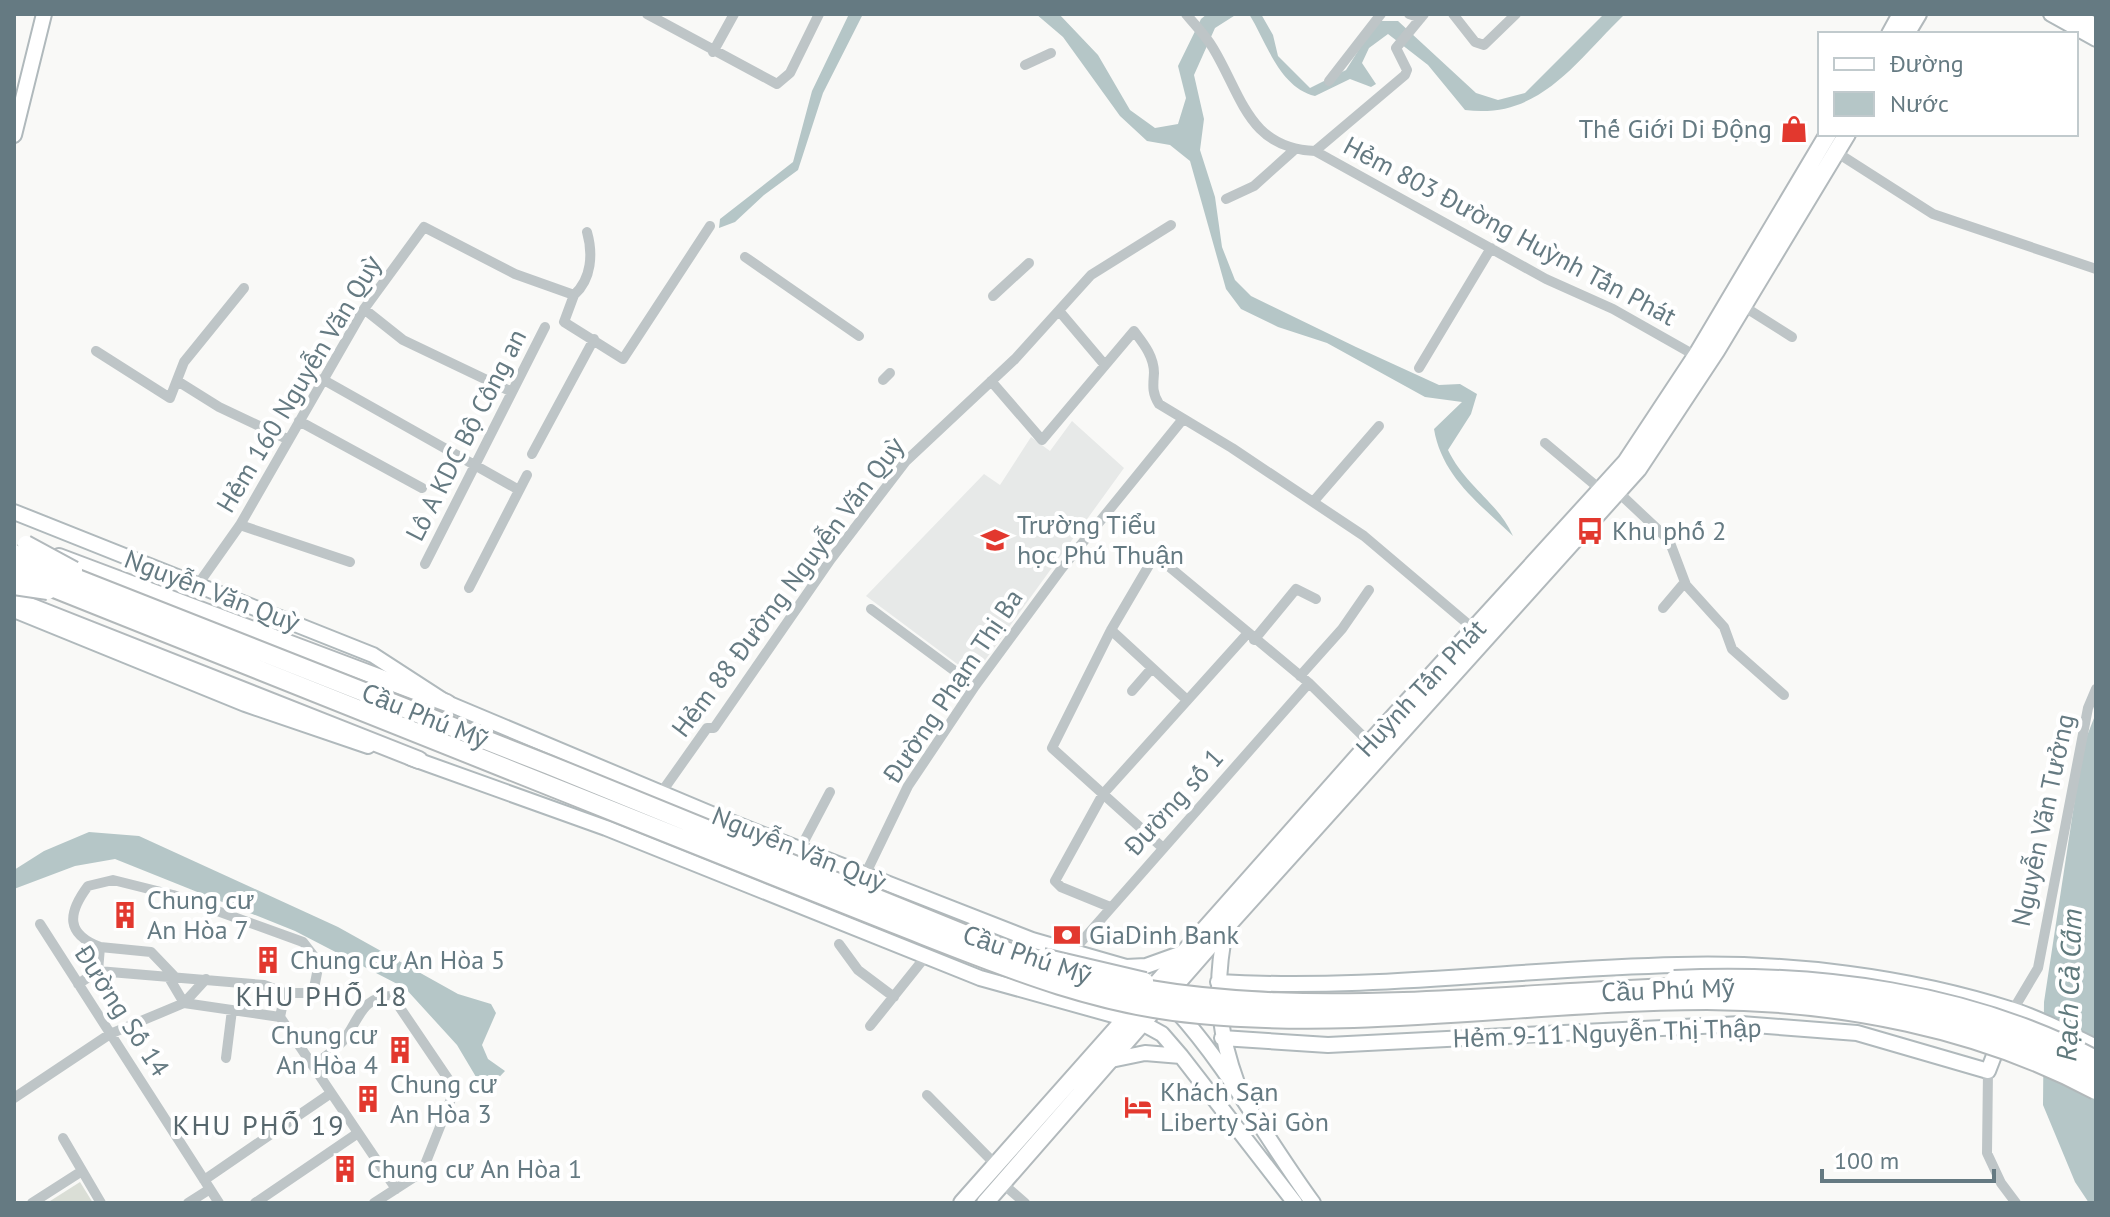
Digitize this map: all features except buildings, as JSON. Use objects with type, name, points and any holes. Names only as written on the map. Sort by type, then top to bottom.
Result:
[{"type":"highway","name":"Cầu Phú Mỹ","points":[[18,545],[1027,960],[1089,978],[1206,1000],[1283,1005],[1680,987],[1820,991],[1911,1007],[1988,1029],[2096,1072]]},
{"type":"highway","name":"Cầu Phú Mỹ","points":[[14,572],[893,923],[1033,977],[1114,1000],[1200,1014],[1320,1020],[1681,1001],[1790,1004],[1870,1014],[1943,1032],[2012,1053],[2096,1090]]},
{"type":"main road","points":[[1891,32],[1901,14]]},
{"type":"main road","points":[[1907,32],[1918,14]]},
{"type":"main road","name":"Huỳnh Tấn Phát","points":[[1376,749],[1475,630],[1503,611],[1644,439],[1705,350],[1743,306],[1828,144]]},
{"type":"main road","name":"Huỳnh Tấn Phát","points":[[962,1203],[996,1165],[1039,1129],[1111,1060],[1134,1020],[1158,992],[1503,611],[1619,493],[1654,449],[1705,350],[1828,144]]},
{"type":"main road","name":"Cầu Phú Mỹ","points":[[18,545],[379,679]]},
{"type":"main road","name":"Cầu Phú Mỹ","points":[[18,545],[1034,955],[1203,992],[1266,995],[1332,996],[1711,977],[1820,981],[1915,997],[1974,1012],[2032,1030],[2096,1059]]},
{"type":"main road","name":"Cầu Phú Mỹ","points":[[14,586],[39,587],[1056,992],[1213,1023],[1344,1024],[1706,1004],[1788,1009],[1865,1018],[1929,1031],[2023,1062],[2096,1098]]},
{"type":"main road","name":"Cầu Phú Mỹ","points":[[14,600],[355,733]]},
{"type":"main road","name":"Nguyễn Văn Quỳ","points":[[379,679],[447,703]]},
{"type":"main road","name":"Nguyễn Văn Quỳ","points":[[355,733],[419,760]]},
{"type":"main road","name":"Huỳnh Tấn Phát","points":[[1158,992],[1185,952],[1221,922]]},
{"type":"main road","name":"Huỳnh Tấn Phát","points":[[985,1203],[1101,1046],[1134,1020]]},
{"type":"street","points":[[14,135],[44,14]]},
{"type":"street","points":[[647,14],[771,82],[783,81],[819,14]]},
{"type":"street","points":[[713,52],[734,14]]},
{"type":"street","points":[[1329,81],[1381,14]]},
{"type":"street","points":[[1315,151],[1405,75],[1407,70],[1395,51],[1420,19],[1409,14]]},
{"type":"street","points":[[1453,14],[1475,42],[1484,45],[1516,14]]},
{"type":"street","points":[[2051,14],[2096,39]]},
{"type":"street","points":[[2075,14],[2096,26]]},
{"type":"street","points":[[1187,16],[1212,46],[1261,133],[1293,151],[1254,186],[1226,199]]},
{"type":"street","points":[[1025,65],[1051,53]]},
{"type":"street","points":[[1828,144],[1933,214],[2096,269]]},
{"type":"street","name":"Hẻm 803 Đường Huỳnh Tấn Phát","points":[[1293,151],[1315,151],[1491,248],[1705,350]]},
{"type":"street","name":"Hẻm 88 Đường Nguyễn Văn Quỳ","points":[[661,793],[707,728],[714,728],[831,559],[898,471],[1060,312],[1067,298],[1091,275],[1171,225]]},
{"type":"street","points":[[587,232],[593,251],[586,278],[574,295],[564,322],[623,359],[710,226]]},
{"type":"street","name":"Hẻm 160 Nguyễn Văn Quỳ","points":[[199,583],[240,525],[364,309],[424,227],[515,274],[574,295]]},
{"type":"street","points":[[1419,368],[1491,248]]},
{"type":"street","points":[[745,257],[859,336]]},
{"type":"street","points":[[993,296],[1029,263]]},
{"type":"street","points":[[96,351],[170,398],[179,382],[184,362],[244,288]]},
{"type":"street","points":[[1743,306],[1792,337]]},
{"type":"street","points":[[364,309],[403,340],[512,392]]},
{"type":"street","points":[[1060,312],[1104,364]]},
{"type":"street","name":"Lô A KDC Bộ Công an","points":[[425,564],[545,327]]},
{"type":"street","points":[[991,381],[1042,440],[1134,331],[1147,348],[1154,370],[1153,395],[1159,404],[1364,536],[1475,630]]},
{"type":"street","points":[[532,454],[594,339]]},
{"type":"street","points":[[322,379],[519,490]]},
{"type":"street","points":[[179,382],[219,407],[287,439]]},
{"type":"street","name":"Đường Phạm Thị Ba","points":[[865,875],[908,786],[975,686],[1062,568],[1183,419]]},
{"type":"street","points":[[299,421],[422,488]]},
{"type":"street","points":[[1313,502],[1379,426]]},
{"type":"street","points":[[1545,443],[1601,490]]},
{"type":"street","points":[[469,588],[527,475]]},
{"type":"street","points":[[1619,493],[1669,540],[1685,582],[1724,627],[1732,649],[1740,659],[1784,695]]},
{"type":"street","name":"Nguyễn Văn Quỳ","points":[[14,512],[101,549],[199,583],[373,655],[447,703],[593,766],[1020,935],[1126,967],[1158,992],[1243,1099]]},
{"type":"street","points":[[240,525],[350,562]]},
{"type":"street","points":[[1163,848],[1052,748],[1111,630],[1155,555],[1305,680],[1376,749]]},
{"type":"street","points":[[1663,608],[1685,582]]},
{"type":"street","points":[[1110,907],[1061,887],[1055,881],[1103,794],[1187,700],[1296,589],[1316,599]]},
{"type":"street","name":"Đường số 1","points":[[1073,951],[1305,680],[1369,590]]},
{"type":"street","points":[[871,609],[975,686]]},
{"type":"street","name":"Nguyễn Văn Quỳ","points":[[14,610],[307,728],[419,760],[575,817],[980,978],[1094,1012],[1134,1020]]},
{"type":"street","points":[[1111,630],[1187,700]]},
{"type":"street","points":[[1132,691],[1152,668]]},
{"type":"street","name":"Nguyễn Văn Tưởng","points":[[2016,1004],[2038,968],[2088,708],[2096,689]]},
{"type":"street","points":[[575,817],[593,766]]},
{"type":"street","points":[[801,847],[830,792]]},
{"type":"street","points":[[78,984],[98,971],[171,976],[206,979],[264,985],[285,993],[313,993],[319,963],[303,942],[173,895],[113,880],[88,886],[79,898],[74,930],[78,938],[100,947],[151,952],[171,976],[184,1003]]},
{"type":"street","points":[[1221,922],[1217,970],[1222,1038],[1243,1099],[1255,1121],[1313,1203]]},
{"type":"street","name":"Đường Số 14","points":[[40,924],[219,1203]]},
{"type":"street","points":[[839,944],[858,970],[894,997]]},
{"type":"street","points":[[98,971],[100,947]]},
{"type":"street","points":[[1126,967],[1146,966],[1185,952]]},
{"type":"street","points":[[870,1026],[926,956]]},
{"type":"street","points":[[1218,982],[1296,986],[1391,983],[1679,965],[1821,971],[2016,1004],[2040,1020],[2096,1047]]},
{"type":"street","points":[[14,1098],[110,1034],[184,1003],[206,979]]},
{"type":"street","points":[[285,993],[280,1017],[396,1189]]},
{"type":"street","points":[[313,1066],[340,1045],[359,1010],[380,996],[392,996],[455,1089],[422,1172],[374,1203]]},
{"type":"street","points":[[184,1003],[280,1017]]},
{"type":"street","points":[[2016,1004],[1988,1071],[1987,1153],[2001,1183],[2016,1203]]},
{"type":"street","points":[[226,1058],[232,1010]]},
{"type":"street","points":[[1094,1012],[1105,1035],[1101,1046]]},
{"type":"street","points":[[1134,1020],[1162,1034],[1295,1203]]},
{"type":"street","name":"Hẻm 9-11 Nguyễn Thị Thập","points":[[1222,1038],[1328,1045],[1741,1024],[1857,1033],[1988,1071]]},
{"type":"street","points":[[1111,1060],[1145,1053],[1181,1056]]},
{"type":"street","points":[[188,1203],[207,1185],[331,1093]]},
{"type":"street","points":[[927,1095],[996,1165]]},
{"type":"street","points":[[1241,1132],[1255,1121]]},
{"type":"street","points":[[255,1203],[358,1133]]},
{"type":"street","points":[[63,1138],[101,1203]]},
{"type":"street","points":[[32,1203],[82,1171]]},
{"type":"street","points":[[1002,1183],[1025,1203]]},
{"type":"shaded area","name":"Trường Tiểu học Phú Thuận","points":[[1072,421],[1124,468],[978,670],[968,672],[866,596],[984,474],[1000,485],[1031,437],[1050,451]]},
{"type":"shaded area","points":[[80,1182],[93,1203],[47,1203]]},
{"type":"water","points":[[849,14],[863,14],[823,93],[798,170],[735,222],[719,228],[720,219],[793,162],[812,91]]},
{"type":"water","points":[[1036,14],[1059,14],[1098,55],[1130,110],[1155,128],[1178,124],[1186,98],[1178,66],[1201,19],[1207,14],[1237,14],[1215,28],[1194,75],[1204,119],[1200,150],[1215,197],[1222,247],[1235,280],[1251,296],[1356,347],[1439,385],[1460,384],[1477,394],[1471,414],[1448,450],[1455,463],[1499,513],[1513,536],[1454,476],[1438,446],[1434,429],[1462,402],[1425,397],[1327,343],[1278,327],[1241,309],[1226,289],[1190,161],[1170,145],[1147,141],[1120,116],[1063,37]]},
{"type":"water","points":[[1249,14],[1261,14],[1273,35],[1278,56],[1310,88],[1346,70],[1377,21],[1398,21],[1476,93],[1498,100],[1525,93],[1604,14],[1625,14],[1555,83],[1515,106],[1491,111],[1465,110],[1428,65],[1388,34],[1369,48],[1362,63],[1376,84],[1371,87],[1350,79],[1315,96],[1303,91],[1283,74]]},
{"type":"water","name":"Rạch Cả Cấm","points":[[2096,713],[2096,1203],[2089,1203],[2075,1182],[2043,1105],[2044,1002],[2083,746]]},
{"type":"water","points":[[89,832],[139,836],[338,927],[458,994],[491,1004],[496,1013],[482,1045],[488,1059],[505,1071],[485,1092],[457,1045],[405,988],[295,931],[115,859],[75,866],[14,889],[14,870],[44,851]]},
{"type":"place","name":"Thế Giới Di Động","points":[[1794,129]]},
{"type":"place","name":"Khu phố 2","points":[[1590,531]]},
{"type":"place","name":"Trường Tiểu học Phú Thuận","points":[[995,540]]},
{"type":"place","name":"Chung cư An Hòa 7","points":[[125,915]]},
{"type":"place","name":"GiaDinh Bank","points":[[1067,935]]},
{"type":"place","name":"Chung cư An Hòa 5","points":[[268,960]]},
{"type":"place","name":"Chung cư An Hòa 4","points":[[400,1050]]},
{"type":"place","name":"Chung cư An Hòa 3","points":[[368,1099]]},
{"type":"place","name":"Khách Sạn Liberty Sài Gòn","points":[[1138,1107]]},
{"type":"place","name":"Chung cư An Hòa 1","points":[[345,1169]]},
{"type":"district","name":"KHU PHỐ 18","points":[[322,996]]},
{"type":"district","name":"KHU PHỐ 19","points":[[259,1125]]}]
